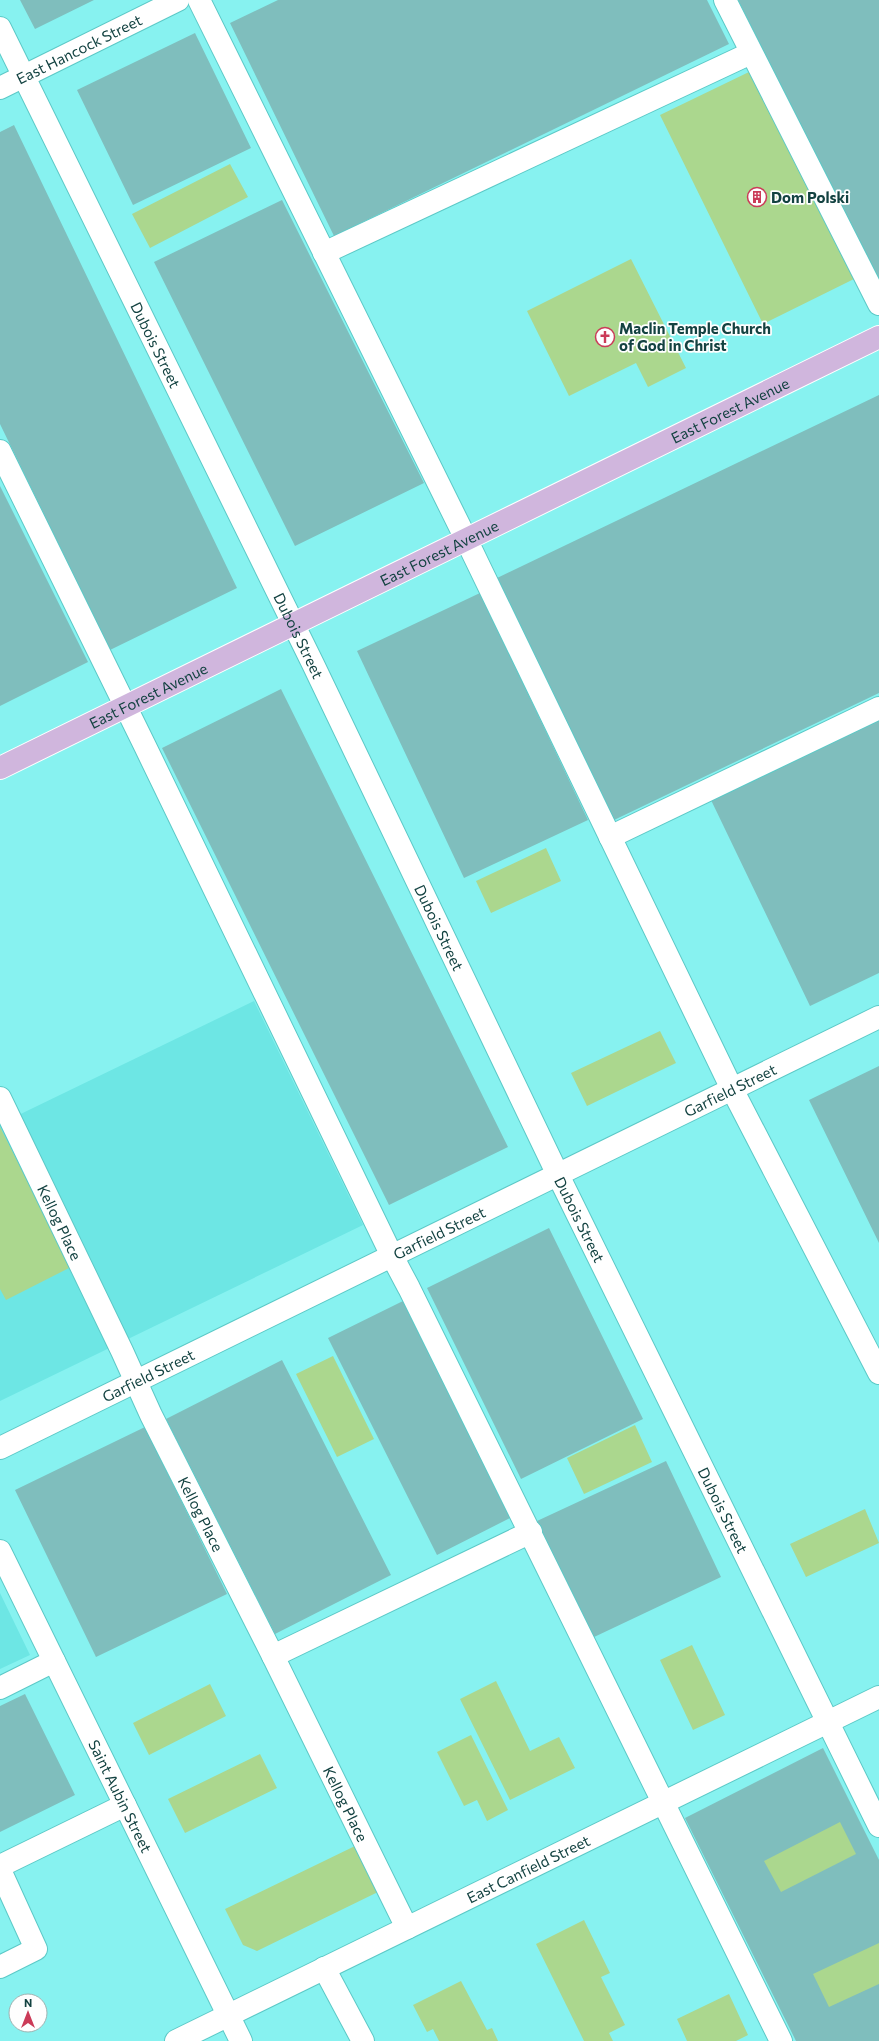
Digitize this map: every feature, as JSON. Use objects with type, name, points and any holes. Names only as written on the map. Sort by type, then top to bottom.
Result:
[{"type":"main road","name":"East Forest Avenue","points":[[0,768],[879,337]]},
{"type":"street","name":"East Hancock Street","points":[[0,88],[178,0]]},
{"type":"street","points":[[199,0],[466,539],[732,1090],[877,1363]]},
{"type":"street","points":[[725,0],[879,304]]},
{"type":"street","name":"Dubois Street","points":[[0,28],[292,624],[558,1175],[879,1826]]},
{"type":"street","points":[[324,253],[751,53]]},
{"type":"street","points":[[0,451],[126,706],[392,1256],[531,1532],[781,2041]]},
{"type":"street","points":[[610,837],[879,708]]},
{"type":"street","name":"Garfield Street","points":[[0,1448],[879,1018]]},
{"type":"street","name":"Kellog Place","points":[[0,1098],[136,1381],[407,1928]]},
{"type":"street","points":[[273,1656],[531,1532]]},
{"type":"street","name":"Saint Aubin Street","points":[[0,1551],[241,2041]]},
{"type":"street","points":[[0,1688],[54,1661]]},
{"type":"street","name":"East Canfield Street","points":[[176,2041],[879,1697]]},
{"type":"street","points":[[0,1866],[125,1805]]},
{"type":"street","points":[[0,1870],[36,1949],[0,1966]]},
{"type":"street","points":[[324,1968],[363,2041]]},
{"type":"shaded area","points":[[20,0],[94,0],[35,29]]},
{"type":"shaded area","points":[[278,0],[707,0],[729,44],[334,236],[230,23]]},
{"type":"shaded area","points":[[738,0],[879,0],[879,279],[877,280]]},
{"type":"shaded area","points":[[195,33],[251,148],[133,205],[77,90]]},
{"type":"shaded area","points":[[14,125],[237,588],[110,650],[0,424],[0,132]]},
{"type":"shaded area","points":[[282,200],[424,483],[295,546],[154,262]]},
{"type":"shaded area","points":[[879,395],[879,693],[612,821],[495,579]]},
{"type":"shaded area","points":[[0,486],[88,662],[0,706]]},
{"type":"shaded area","points":[[480,593],[588,820],[464,878],[357,651]]},
{"type":"shaded area","points":[[281,689],[508,1147],[389,1205],[162,748]]},
{"type":"shaded area","points":[[879,720],[879,973],[810,1006],[711,800]]},
{"type":"shaded area","points":[[254,1001],[363,1225],[0,1401],[0,1124]]},
{"type":"shaded area","points":[[879,1066],[879,1243],[809,1100]]},
{"type":"shaded area","points":[[549,1228],[643,1419],[521,1479],[427,1288]]},
{"type":"shaded area","points":[[403,1301],[512,1517],[437,1555],[328,1338]]},
{"type":"shaded area","points":[[282,1360],[391,1575],[275,1634],[166,1419]]},
{"type":"shaded area","points":[[145,1427],[227,1594],[96,1657],[15,1490]]},
{"type":"shaded area","points":[[666,1461],[721,1577],[592,1638],[537,1521]]},
{"type":"shaded area","points":[[0,1593],[30,1655],[0,1669]]},
{"type":"shaded area","points":[[25,1694],[75,1795],[0,1832],[0,1706]]},
{"type":"shaded area","points":[[823,1748],[879,1860],[879,2041],[796,2041],[685,1818]]},
{"type":"building","name":"Dom Polski","points":[[751,71],[854,279],[763,324],[660,115]]},
{"type":"building","points":[[230,164],[248,197],[150,248],[132,214]]},
{"type":"building","name":"Maclin Temple Church of God in Christ","points":[[631,259],[686,368],[648,387],[636,363],[569,396],[527,311]]},
{"type":"building","points":[[546,848],[561,881],[491,913],[476,881]]},
{"type":"building","points":[[660,1031],[676,1063],[587,1106],[571,1073]]},
{"type":"building","points":[[0,1127],[71,1267],[6,1300],[0,1289]]},
{"type":"building","points":[[333,1356],[374,1439],[337,1457],[296,1374]]},
{"type":"building","points":[[635,1425],[652,1462],[584,1494],[567,1458]]},
{"type":"building","points":[[865,1509],[879,1543],[806,1577],[790,1544]]},
{"type":"building","points":[[692,1645],[725,1715],[693,1730],[660,1660]]},
{"type":"building","points":[[496,1681],[530,1751],[559,1737],[575,1768],[510,1800],[460,1699]]},
{"type":"building","points":[[210,1684],[226,1716],[149,1755],[133,1723]]},
{"type":"building","points":[[471,1735],[508,1810],[487,1821],[477,1800],[464,1806],[437,1752]]},
{"type":"building","points":[[260,1754],[277,1788],[185,1833],[168,1799]]},
{"type":"building","points":[[840,1822],[856,1854],[781,1892],[764,1861]]},
{"type":"building","points":[[355,1846],[378,1892],[257,1951],[243,1945],[225,1909]]},
{"type":"building","points":[[584,1920],[610,1973],[601,1977],[625,2025],[609,2033],[613,2041],[584,2041],[536,1944]]},
{"type":"building","points":[[879,1943],[879,1984],[829,2007],[813,1974]]},
{"type":"building","points":[[461,1981],[487,2030],[492,2028],[498,2041],[439,2041],[433,2029],[427,2032],[413,2005]]},
{"type":"building","points":[[729,1994],[748,2035],[736,2041],[687,2041],[677,2019]]},
{"type":"place","name":"Dom Polski","points":[[757,197]]},
{"type":"place","name":"Maclin Temple Church of God in Christ","points":[[605,337]]}]
